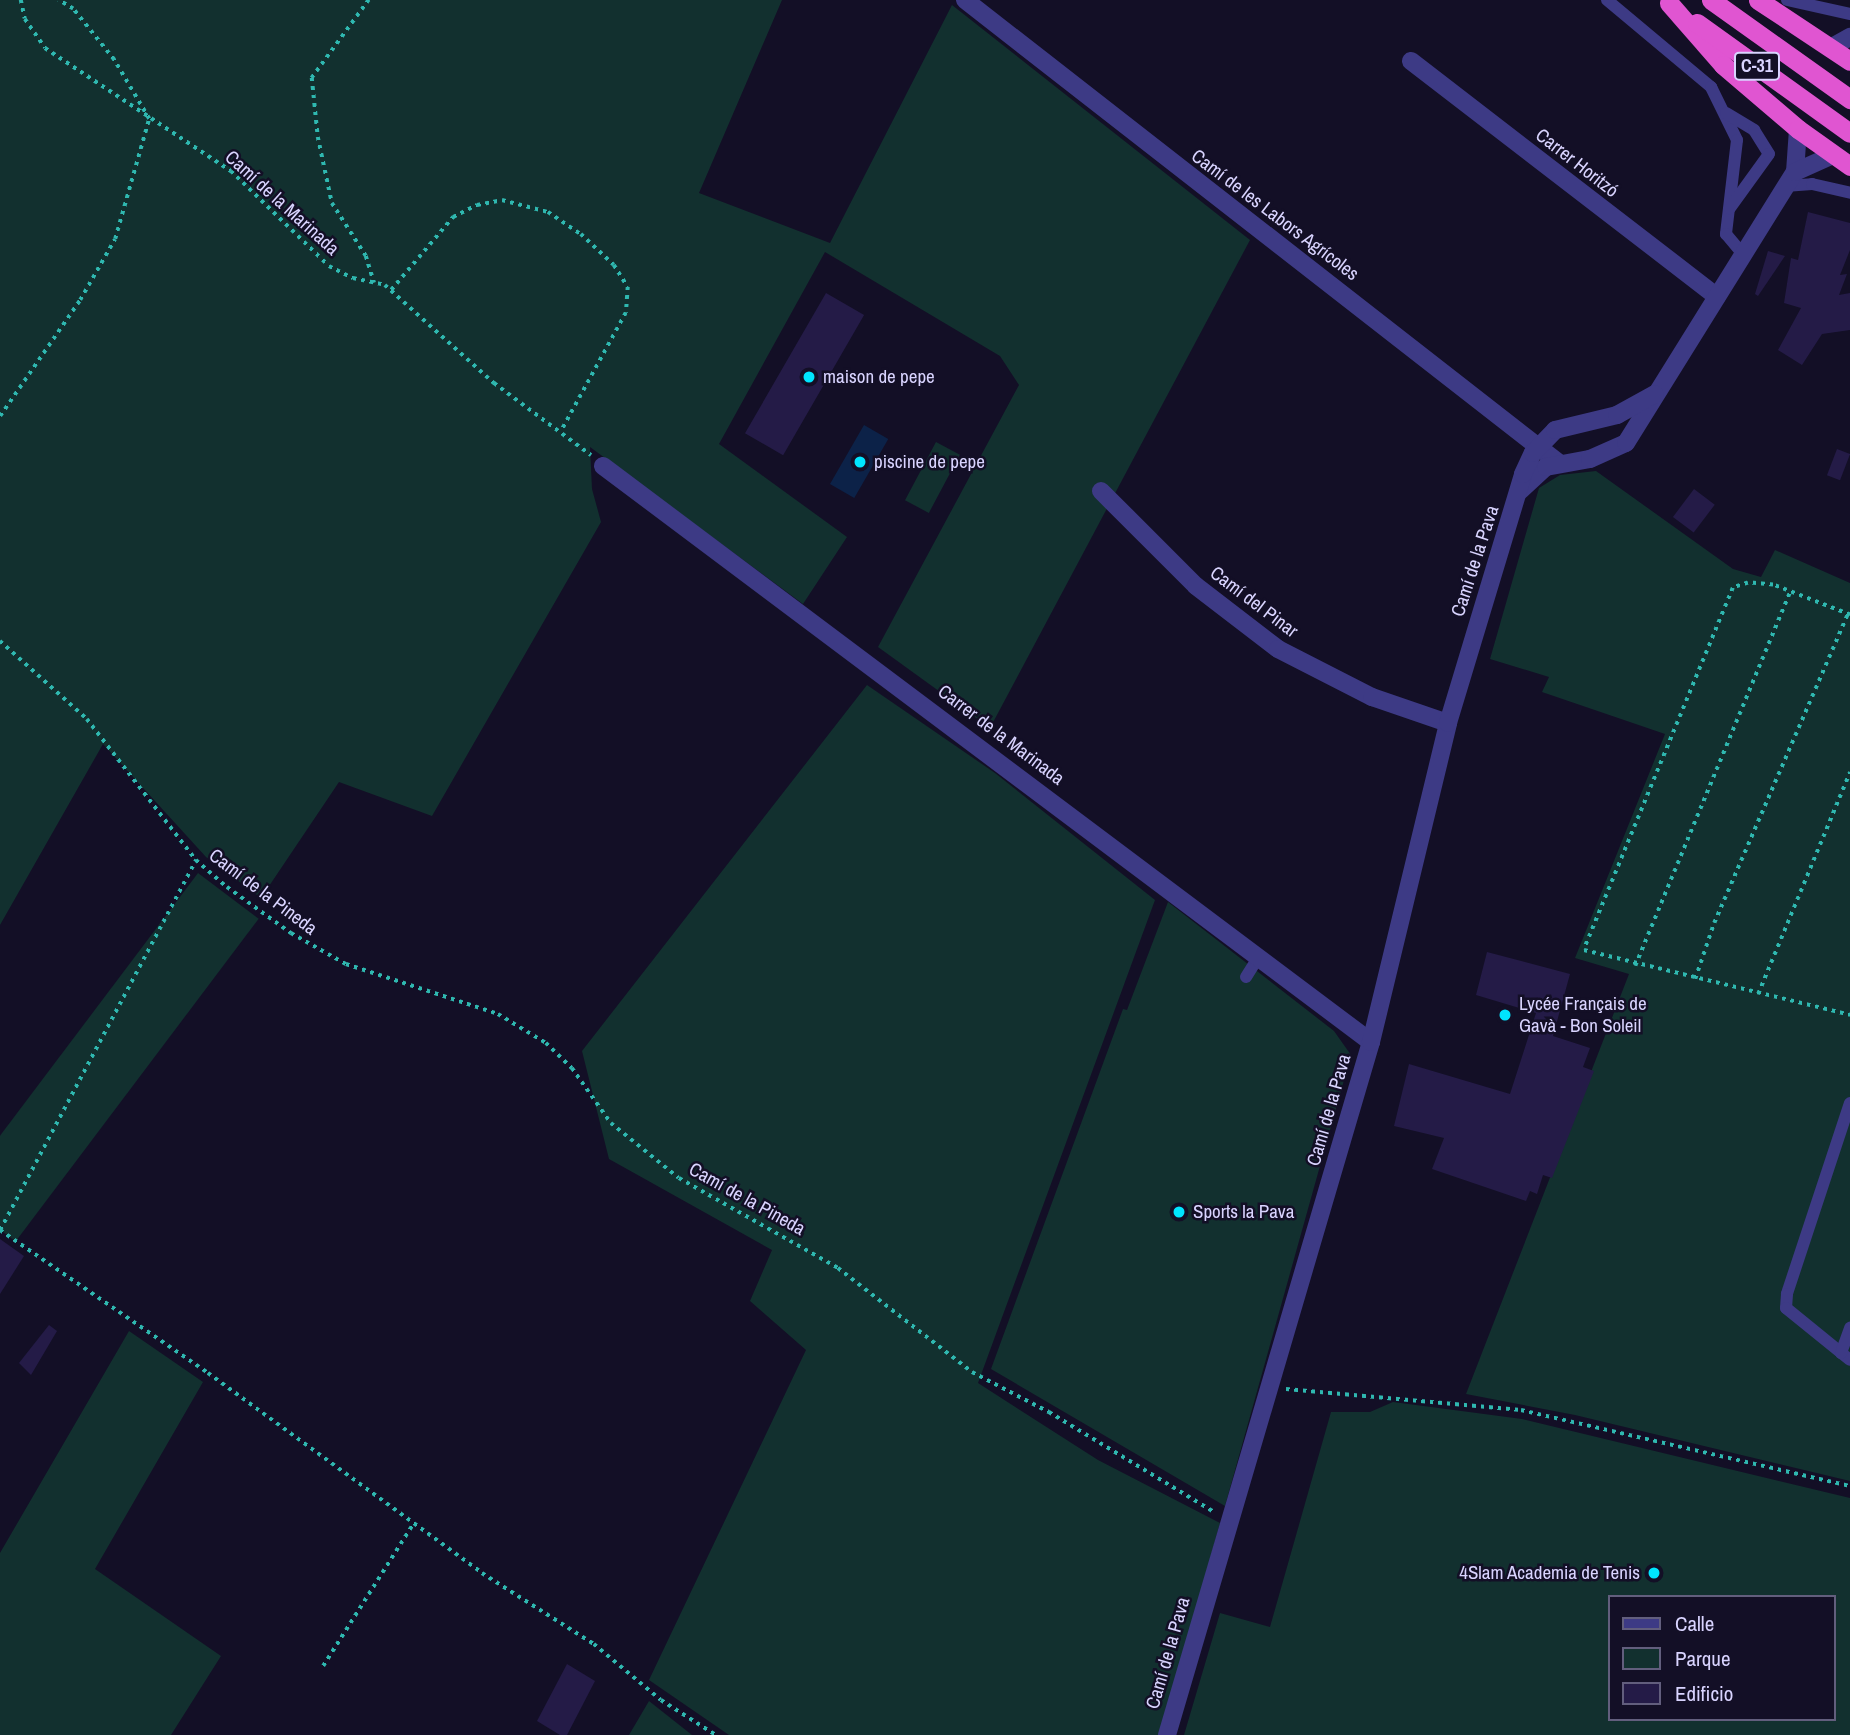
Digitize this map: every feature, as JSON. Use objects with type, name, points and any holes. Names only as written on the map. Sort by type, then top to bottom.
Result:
[{"type":"highway","name":"C-31","points":[[1711,0],[1850,99]]},
{"type":"highway","points":[[1759,0],[1850,61]]},
{"type":"highway","name":"C-31","points":[[1667,2],[1850,133]]},
{"type":"highway","points":[[1667,2],[1723,65],[1798,129],[1850,166]]},
{"type":"street","name":"Camí de les Labors Agrícoles","points":[[965,0],[1540,444],[1559,463]]},
{"type":"street","points":[[1830,48],[1850,37]]},
{"type":"street","name":"Carrer Horitzó","points":[[1411,61],[1717,297]]},
{"type":"street","name":"Camí de la Pava","points":[[1519,492],[1537,472],[1559,463],[1590,459],[1619,448],[1634,433],[1655,394],[1790,179],[1798,129]]},
{"type":"street","points":[[1790,179],[1833,155]]},
{"type":"street","name":"Camí de la Pava","points":[[1167,1735],[1227,1520],[1270,1388],[1371,1042],[1448,723],[1519,492],[1540,444],[1556,430],[1617,415],[1655,394]]},
{"type":"street","name":"Carrer de la Marinada","points":[[603,466],[995,756],[1371,1042]]},
{"type":"street","name":"Camí del Pinar","points":[[1101,491],[1196,586],[1278,649],[1372,697],[1448,723]]},
{"type":"lane","points":[[1607,0],[1702,75],[1724,112],[1738,154],[1726,234],[1743,254]]},
{"type":"lane","points":[[1787,0],[1850,15]]},
{"type":"lane","points":[[1724,112],[1754,130],[1769,153],[1730,208]]},
{"type":"lane","points":[[1790,179],[1850,193]]},
{"type":"lane","points":[[1246,977],[1258,958]]},
{"type":"lane","points":[[1850,1103],[1787,1294],[1786,1308],[1845,1356],[1850,1328]]},
{"type":"path","name":"Camí de la Marinada","points":[[21,0],[25,19],[44,48],[230,172],[329,266],[391,290],[494,383],[562,430],[603,466]]},
{"type":"path","points":[[0,416],[80,300],[115,239],[149,119],[114,60],[73,9],[58,0]]},
{"type":"path","points":[[369,0],[355,23],[320,61],[312,79],[318,137],[332,203],[366,256],[374,283]]},
{"type":"path","points":[[391,290],[453,217],[477,205],[502,200],[548,212],[581,234],[614,265],[628,287],[626,313],[562,430]]},
{"type":"path","points":[[1695,979],[1714,923],[1849,614],[1790,590],[1748,583],[1733,588],[1584,950],[1635,966],[1850,1015]]},
{"type":"path","points":[[1635,966],[1790,590]]},
{"type":"path","name":"Camí de la Pineda","points":[[0,641],[87,719],[196,860],[227,887],[318,950],[346,964],[498,1014],[546,1043],[572,1068],[611,1123],[679,1178],[838,1268],[972,1372],[1049,1412],[1227,1520]]},
{"type":"path","points":[[1758,994],[1850,772]]},
{"type":"path","points":[[196,860],[0,1230],[208,1373],[413,1524],[594,1644],[661,1700],[716,1735]]},
{"type":"path","points":[[1270,1388],[1521,1410],[1850,1486]]},
{"type":"path","points":[[323,1666],[413,1524]]},
{"type":"green space","points":[[0,0],[782,0],[699,193],[830,243],[952,5],[1250,240],[990,728],[878,647],[1019,385],[1000,356],[825,252],[719,444],[847,537],[803,604],[590,447],[592,489],[601,522],[432,816],[339,782],[261,898],[206,857],[103,744],[0,925]]},
{"type":"green space","points":[[936,442],[960,455],[929,513],[905,500]]},
{"type":"green space","points":[[1596,471],[1733,569],[1761,577],[1775,550],[1850,583],[1850,1481],[1575,1415],[1466,1394],[1629,974],[1575,958],[1665,734],[1542,692],[1549,677],[1490,659],[1539,488],[1560,475]]},
{"type":"green space","points":[[867,685],[995,773],[1155,900],[978,1383],[1098,1460],[1220,1523],[1161,1735],[729,1735],[649,1680],[806,1350],[750,1301],[772,1250],[609,1159],[582,1051]]},
{"type":"green space","points":[[198,873],[259,919],[16,1241],[0,1230],[0,1136]]},
{"type":"green space","name":"Sports la Pava","points":[[1168,902],[1334,1031],[1351,1055],[1225,1506],[991,1369],[1123,1009],[1127,1010]]},
{"type":"green space","points":[[129,1331],[203,1382],[95,1569],[221,1656],[171,1735],[0,1735],[0,1553]]},
{"type":"green space","points":[[1393,1402],[1522,1419],[1850,1498],[1850,1735],[1184,1735],[1220,1613],[1270,1627],[1331,1412],[1370,1412]]},
{"type":"green space","points":[[649,1701],[692,1735],[629,1735]]},
{"type":"water","name":"piscine de pepe","points":[[864,425],[888,439],[854,498],[830,484]]},
{"type":"building","points":[[1808,212],[1850,223],[1850,250],[1840,275],[1847,274],[1839,295],[1850,293],[1850,330],[1822,334],[1802,365],[1778,350],[1801,308],[1784,303],[1791,258],[1798,260]]},
{"type":"building","points":[[1768,251],[1785,256],[1758,296],[1755,294]]},
{"type":"building","name":"maison de pepe","points":[[826,293],[864,315],[783,455],[745,433]]},
{"type":"building","points":[[1837,449],[1850,454],[1840,480],[1827,475]]},
{"type":"building","points":[[1694,489],[1715,505],[1694,533],[1673,517]]},
{"type":"building","points":[[1487,952],[1570,974],[1553,1036],[1590,1048],[1583,1067],[1594,1071],[1552,1178],[1543,1175],[1537,1194],[1530,1191],[1526,1201],[1432,1169],[1444,1138],[1394,1126],[1409,1064],[1510,1094],[1536,1013],[1476,995]]},
{"type":"building","points":[[0,1239],[24,1256],[0,1294]]},
{"type":"building","points":[[49,1325],[57,1331],[31,1375],[19,1363]]},
{"type":"building","points":[[567,1664],[595,1681],[567,1735],[560,1735],[537,1721]]},
{"type":"place","name":"maison de pepe","points":[[809,377]]},
{"type":"place","name":"piscine de pepe","points":[[860,462]]},
{"type":"place","name":"Lycée Français de Gavà - Bon Soleil","points":[[1505,1015]]},
{"type":"place","name":"Sports la Pava","points":[[1179,1212]]},
{"type":"place","name":"4Slam Academia de Tenis","points":[[1654,1573]]}]
